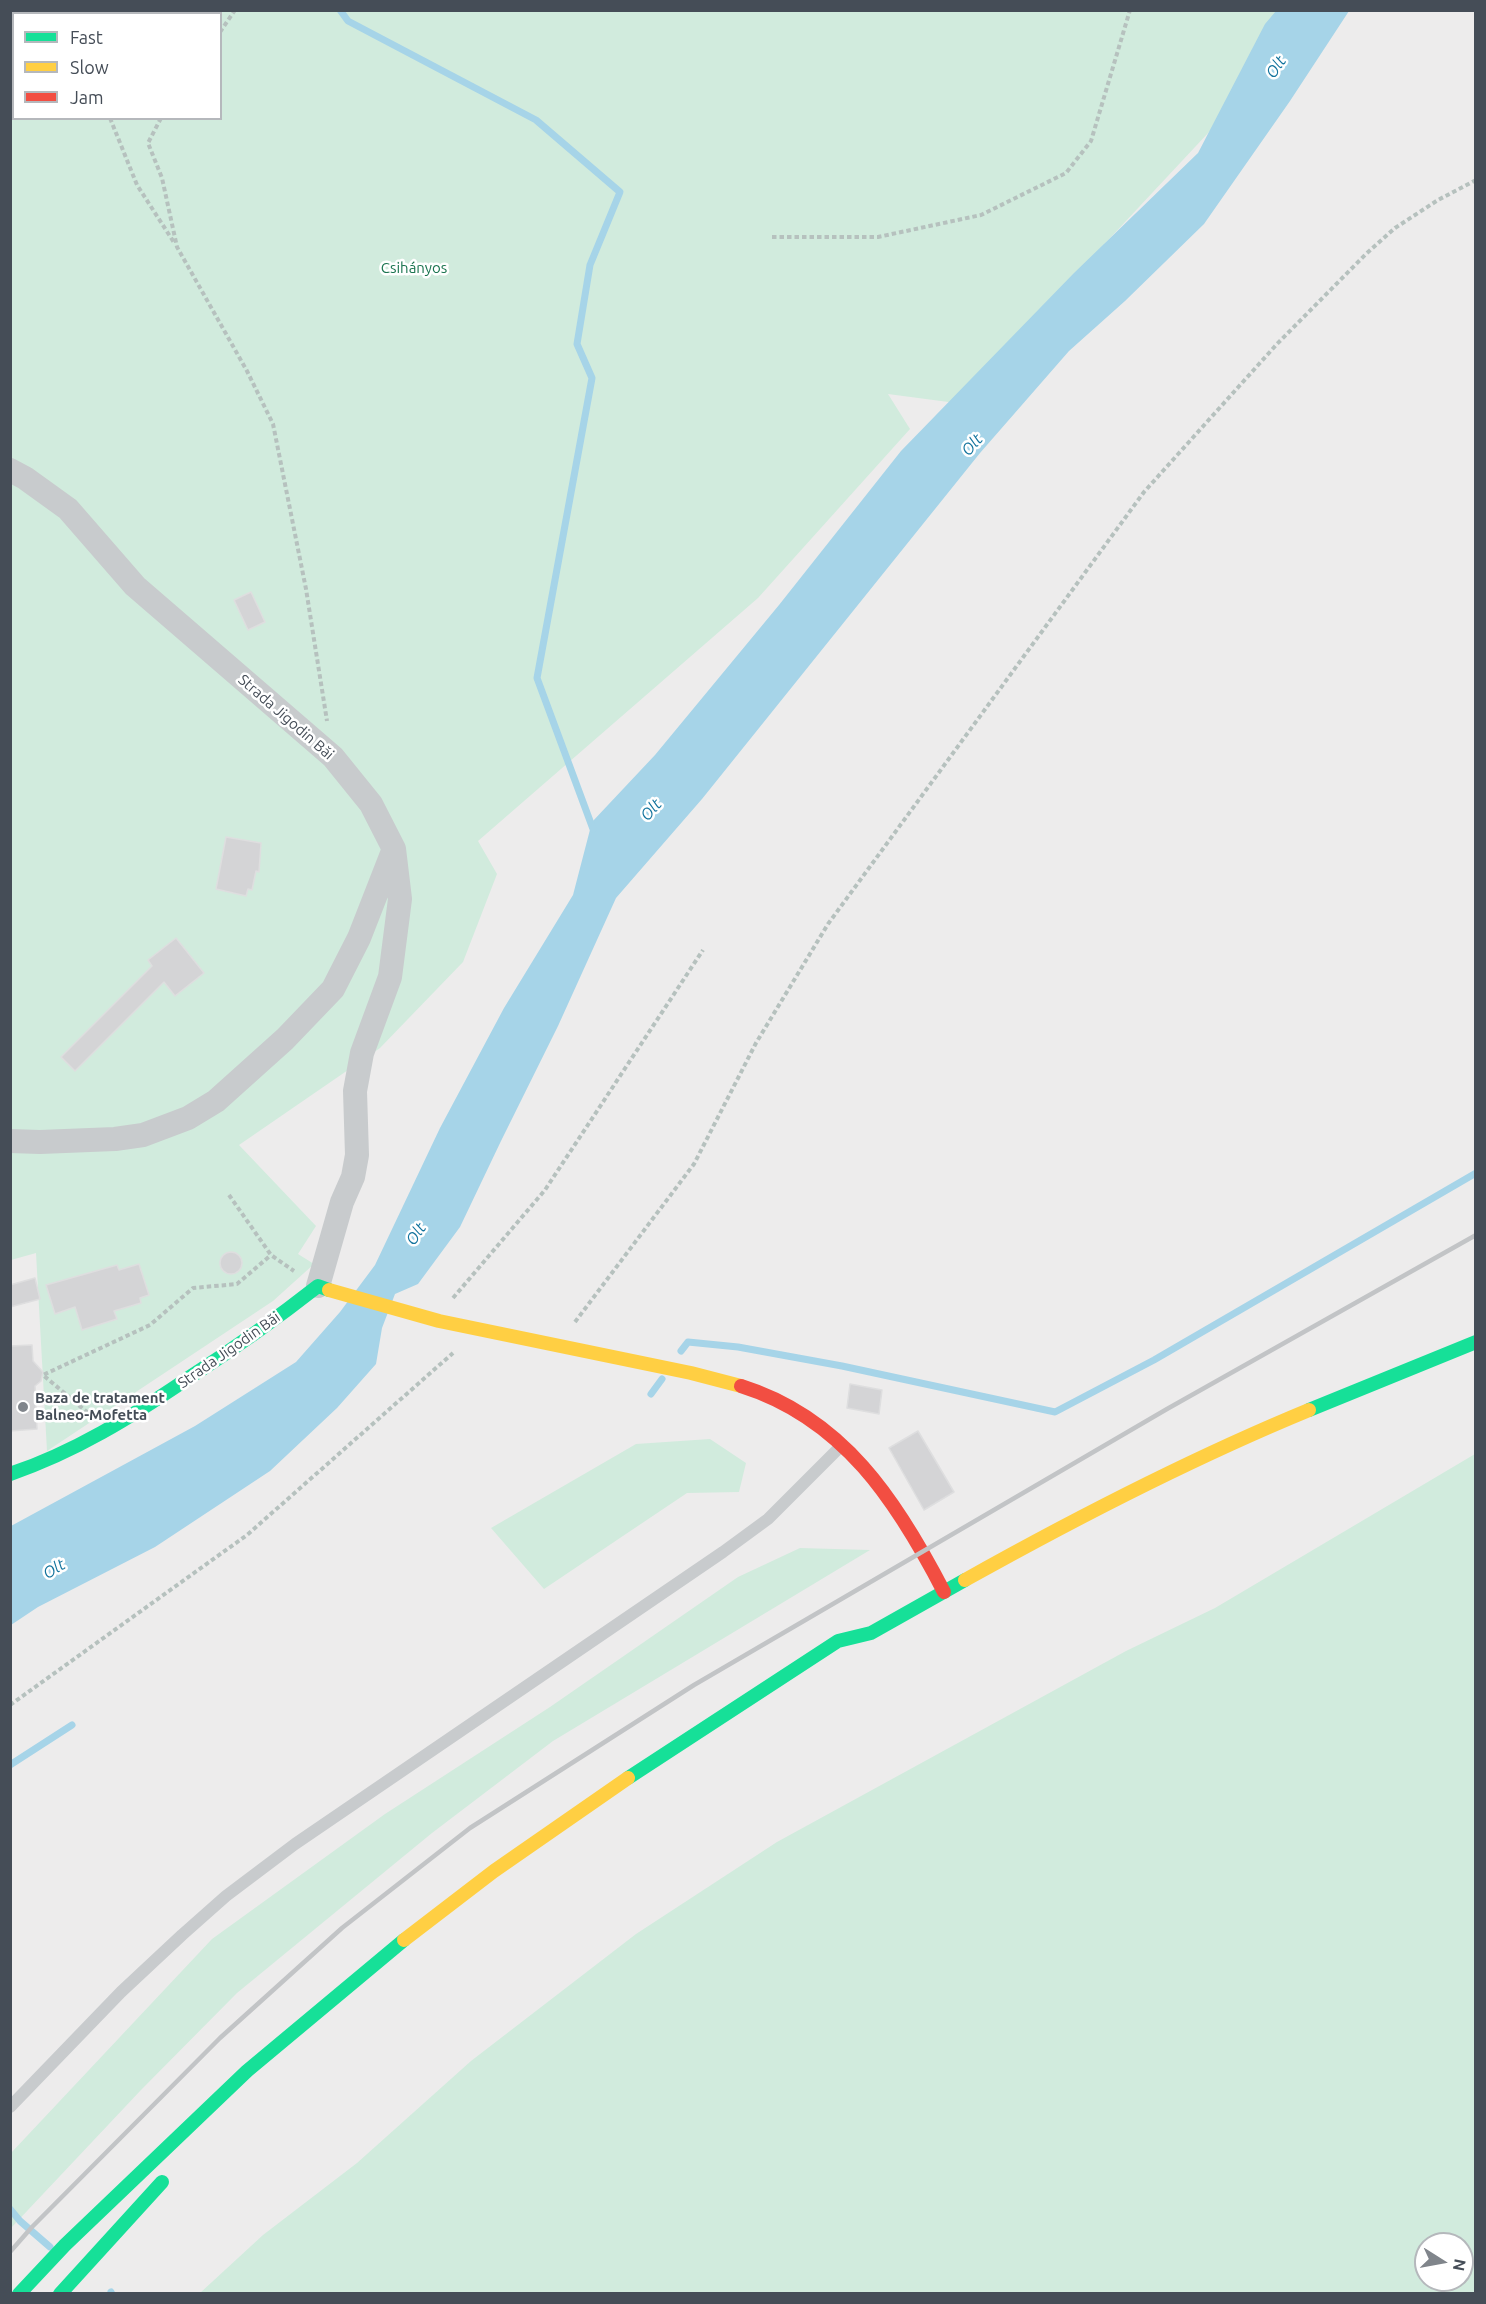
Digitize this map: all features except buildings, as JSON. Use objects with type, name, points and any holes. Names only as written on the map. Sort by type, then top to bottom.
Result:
[{"type":"main road","points":[[318,1286],[405,1313],[706,1377],[770,1396],[793,1406],[814,1420],[842,1445],[877,1485],[924,1552],[944,1592]]},
{"type":"main road","name":"Strada Jigodin Băi","points":[[10,1474],[56,1459],[110,1430],[236,1347],[318,1286]]},
{"type":"main road","points":[[19,2294],[65,2245],[247,2071],[431,1917],[656,1758],[838,1641],[871,1633],[1053,1532],[1253,1433],[1476,1342]]},
{"type":"main road","points":[[852,1654],[871,1633]]},
{"type":"main road","points":[[60,2294],[171,2172]]},
{"type":"street","name":"Strada Jigodin Băi","points":[[10,470],[68,509],[135,585],[333,757],[370,804],[394,849],[400,899],[390,977],[362,1053],[356,1091],[357,1155],[353,1177],[342,1202],[318,1286]]},
{"type":"street","points":[[10,1141],[115,1139],[143,1135],[188,1118],[216,1101],[285,1039],[333,989],[358,938],[394,849]]},
{"type":"lane","points":[[10,2107],[121,1992],[226,1896],[304,1837],[723,1552],[768,1519],[842,1445]]},
{"type":"path","points":[[222,29],[235,10]]},
{"type":"path","points":[[772,237],[878,237],[981,215],[1066,173],[1091,141],[1130,10]]},
{"type":"path","points":[[111,120],[137,185],[177,247],[247,371],[273,424],[306,589],[333,757]]},
{"type":"path","points":[[160,120],[148,143],[162,178],[177,247]]},
{"type":"path","points":[[559,1344],[694,1164],[756,1044],[828,924],[1144,492],[1277,344],[1365,254],[1395,228],[1438,200],[1476,180]]},
{"type":"path","points":[[435,1319],[545,1190],[703,950]]},
{"type":"path","points":[[229,1195],[271,1255],[318,1286]]},
{"type":"path","points":[[110,1430],[43,1375],[150,1325],[193,1288],[237,1284],[271,1255]]},
{"type":"path","points":[[10,1705],[247,1534],[479,1329]]},
{"type":"green space","name":"Csihányos","points":[[11,11],[1322,11],[956,403],[888,394],[910,429],[758,598],[478,841],[497,874],[463,962],[380,1048],[239,1145],[316,1226],[298,1254],[314,1264],[273,1301],[47,1451],[36,1253],[11,1260]]},
{"type":"green space","points":[[710,1439],[746,1463],[739,1492],[687,1493],[544,1589],[491,1528],[636,1444]]},
{"type":"green space","points":[[1475,1454],[1475,2293],[200,2293],[263,2235],[357,2163],[471,2061],[636,1934],[777,1842],[1126,1651],[1215,1608]]},
{"type":"green space","points":[[800,1548],[870,1550],[553,1741],[432,1833],[237,1993],[141,2090],[11,2228],[11,2153],[212,1939],[385,1814],[550,1707],[738,1577]]},
{"type":"water","name":"Olt","points":[[1276,11],[1349,11],[1290,101],[1204,224],[1125,301],[1069,351],[980,453],[702,799],[616,898],[558,1026],[460,1227],[418,1284],[395,1294],[382,1328],[376,1364],[337,1408],[270,1471],[155,1547],[38,1607],[11,1625],[11,1526],[195,1426],[296,1362],[340,1312],[375,1265],[440,1128],[504,1008],[573,895],[592,822],[655,755],[779,605],[901,451],[1074,273],[1198,153],[1265,24]]},
{"type":"waterway","points":[[340,10],[348,21],[536,120],[620,192],[590,265],[577,344],[592,378],[537,678],[593,829]]},
{"type":"waterway","points":[[681,1351],[688,1342],[738,1347],[842,1366],[1055,1412],[1154,1360],[1476,1173]]},
{"type":"waterway","points":[[651,1394],[662,1379]]},
{"type":"waterway","points":[[10,1765],[72,1725]]},
{"type":"waterway","points":[[10,2209],[20,2221],[50,2247]]},
{"type":"railway","points":[[10,2252],[32,2227],[220,2038],[342,1928],[470,1828],[694,1685],[1167,1409],[1476,1235]]},
{"type":"traffic: fast","points":[[10,1474],[57,1455],[102,1432],[221,1357],[318,1286],[329,1290]]},
{"type":"traffic: fast","points":[[1309,1410],[1476,1342]]},
{"type":"traffic: fast","points":[[628,1778],[838,1641],[871,1633],[965,1580]]},
{"type":"traffic: fast","points":[[19,2294],[65,2245],[247,2071],[404,1940]]},
{"type":"traffic: fast","points":[[60,2294],[162,2182]]},
{"type":"traffic: slow","points":[[329,1290],[439,1321],[691,1373],[741,1386]]},
{"type":"traffic: slow","points":[[965,1580],[1134,1490],[1309,1410]]},
{"type":"traffic: slow","points":[[404,1940],[494,1871],[628,1778]]},
{"type":"traffic: jam","points":[[741,1386],[777,1400],[809,1419],[838,1441],[886,1495],[907,1526],[944,1592]]},
{"type":"place","name":"Baza de tratament Balneo-Mofetta","points":[[23,1407]]}]
